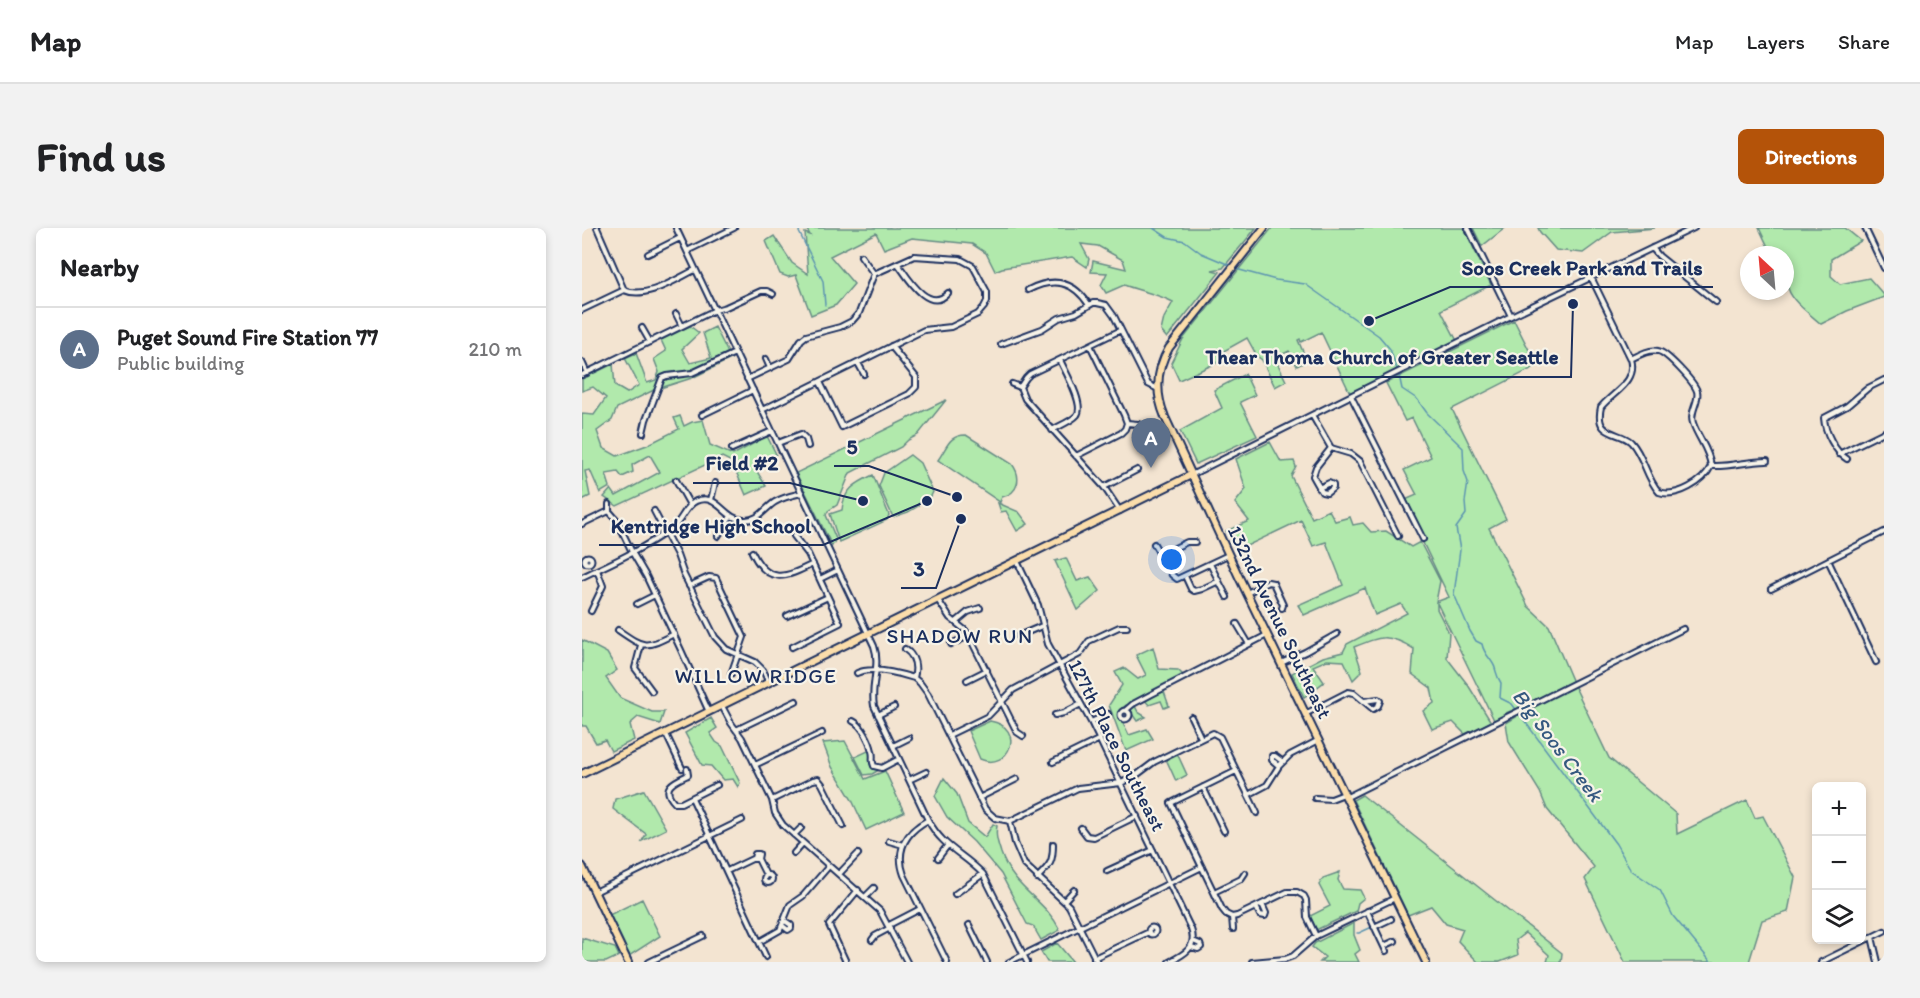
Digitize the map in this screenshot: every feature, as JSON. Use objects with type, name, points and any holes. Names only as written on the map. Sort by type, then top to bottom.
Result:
[{"type":"main road","points":[[1158,389],[1161,364],[1169,348],[1264,228]]},
{"type":"main road","name":"132nd Avenue Southeast","points":[[1158,389],[1160,406],[1228,555],[1307,713],[1426,962]]},
{"type":"main road","points":[[582,774],[1191,475]]},
{"type":"main road","points":[[582,866],[628,962]]},
{"type":"street","points":[[597,228],[624,290]]},
{"type":"street","points":[[676,228],[869,635],[877,656],[874,706],[928,820],[937,836],[947,846],[983,874],[1027,962]]},
{"type":"street","points":[[687,251],[734,228]]},
{"type":"street","points":[[1468,228],[1512,316]]},
{"type":"street","points":[[1191,475],[1694,228]]},
{"type":"street","points":[[1865,228],[1884,268]]},
{"type":"street","points":[[648,254],[680,238]]},
{"type":"street","points":[[1652,248],[1716,302]]},
{"type":"street","points":[[861,256],[874,273]]},
{"type":"street","points":[[747,379],[789,359],[806,336],[840,327],[852,321],[859,313],[874,273],[918,256],[960,260],[971,264],[985,288],[987,301],[978,314],[954,326],[928,329],[762,410]]},
{"type":"street","points":[[898,264],[927,298],[937,300],[948,293]]},
{"type":"street","points":[[582,310],[624,290],[634,293],[652,290],[695,270]]},
{"type":"street","points":[[1591,277],[1631,359],[1633,368],[1630,378],[1601,407],[1601,420],[1608,431],[1633,444],[1659,492],[1664,494],[1685,488],[1706,475],[1711,466],[1708,452],[1692,418],[1697,392],[1693,383],[1667,356],[1659,351],[1648,351],[1631,359]]},
{"type":"street","points":[[1001,344],[1033,333],[1089,305],[1078,290],[1060,283],[1049,282],[1028,290]]},
{"type":"street","points":[[582,362],[584,374],[715,310],[761,291],[773,294]]},
{"type":"street","name":"132nd Avenue Southeast","points":[[1089,305],[1102,303],[1109,309],[1148,384],[1158,389]]},
{"type":"street","points":[[676,314],[682,326]]},
{"type":"street","points":[[642,328],[650,342]]},
{"type":"street","points":[[1020,387],[1030,374],[1121,330]]},
{"type":"street","points":[[1076,456],[1121,433],[1126,423],[1090,345]]},
{"type":"street","points":[[820,382],[842,427],[909,394],[916,387],[915,374],[891,346]]},
{"type":"street","points":[[643,433],[662,378],[667,375],[692,373],[735,353]]},
{"type":"street","points":[[766,359],[770,368]]},
{"type":"street","points":[[1052,430],[1076,417],[1080,411],[1079,400],[1060,360]]},
{"type":"street","points":[[858,363],[864,374]]},
{"type":"street","points":[[1847,459],[1839,454],[1824,425],[1824,418],[1847,406],[1868,388],[1884,380]]},
{"type":"street","points":[[1012,384],[1020,387],[1025,399],[1104,487],[1120,511]]},
{"type":"street","points":[[702,415],[753,390]]},
{"type":"street","points":[[1351,396],[1423,539]]},
{"type":"street","points":[[1312,415],[1331,448],[1345,451],[1360,461],[1398,536]]},
{"type":"street","points":[[1126,423],[1138,424]]},
{"type":"street","points":[[732,449],[772,431]]},
{"type":"street","points":[[1839,454],[1884,432]]},
{"type":"street","points":[[778,443],[801,434],[805,437],[808,446]]},
{"type":"street","points":[[1319,489],[1313,471],[1331,448]]},
{"type":"street","points":[[1711,466],[1729,467],[1753,461],[1767,461]]},
{"type":"street","points":[[1104,487],[1137,470]]},
{"type":"street","points":[[676,480],[690,505]]},
{"type":"street","points":[[711,500],[715,483]]},
{"type":"street","points":[[582,577],[665,533],[679,522],[690,505],[701,499],[711,500],[731,516],[741,520],[753,519],[775,502],[802,493]]},
{"type":"street","points":[[609,504],[609,511],[616,519],[655,595],[708,712]]},
{"type":"street","points":[[582,524],[609,511]]},
{"type":"street","points":[[654,512],[677,555],[689,586],[715,637],[726,649],[755,662],[763,670],[769,683]]},
{"type":"street","points":[[718,536],[731,516]]},
{"type":"street","points":[[1771,589],[1884,532]]},
{"type":"street","points":[[792,646],[840,623],[813,564],[803,546],[794,536]]},
{"type":"street","points":[[1160,555],[1187,542],[1195,542]]},
{"type":"street","points":[[1154,544],[1175,578],[1185,576],[1228,555]]},
{"type":"street","points":[[752,552],[761,568],[774,576],[790,575],[813,564]]},
{"type":"street","points":[[1827,560],[1875,662]]},
{"type":"street","name":"127th Place Southeast","points":[[1017,561],[1038,605],[1048,644],[1100,739],[1191,929],[1192,944],[1183,955],[1169,962]]},
{"type":"street","points":[[589,563],[603,586],[591,610]]},
{"type":"street","points":[[1210,564],[1227,597]]},
{"type":"street","points":[[819,579],[838,570]]},
{"type":"street","points":[[1185,576],[1194,591],[1219,581]]},
{"type":"street","points":[[689,586],[706,578],[712,577],[718,581],[743,632],[744,641],[731,674]]},
{"type":"street","points":[[1247,594],[1268,582],[1273,583],[1283,604],[1282,609]]},
{"type":"street","points":[[637,604],[655,595]]},
{"type":"street","points":[[788,616],[828,597]]},
{"type":"street","points":[[938,600],[969,636],[1017,732],[1023,736]]},
{"type":"street","points":[[956,622],[968,612],[980,608]]},
{"type":"street","points":[[1237,624],[1249,644]]},
{"type":"street","points":[[1018,636],[1042,626]]},
{"type":"street","points":[[948,735],[988,716],[1012,690],[1080,654],[1089,641],[1119,627],[1127,627]]},
{"type":"street","points":[[1315,798],[1331,799],[1346,795],[1683,629]]},
{"type":"street","points":[[618,630],[641,645],[654,644],[674,634]]},
{"type":"street","points":[[1281,663],[1337,634]]},
{"type":"street","points":[[1126,710],[1152,693],[1267,635]]},
{"type":"street","points":[[951,644],[969,636]]},
{"type":"street","points":[[641,645],[635,668],[652,691]]},
{"type":"street","points":[[905,649],[915,663],[914,678]]},
{"type":"street","points":[[967,680],[987,670]]},
{"type":"street","points":[[856,673],[876,671],[914,678],[927,691],[979,798],[989,814],[1000,820],[1010,821],[1078,788],[1120,783],[1134,777],[1154,762],[1211,733],[1220,737],[1257,813]]},
{"type":"street","points":[[1307,713],[1348,693],[1354,693],[1364,701]]},
{"type":"street","points":[[735,730],[796,701]]},
{"type":"street","points":[[1055,715],[1081,705]]},
{"type":"street","points":[[722,706],[742,738],[772,800],[775,813],[783,825],[866,896],[880,911],[890,926],[907,962]]},
{"type":"street","points":[[878,715],[894,707]]},
{"type":"street","points":[[1091,722],[1108,714]]},
{"type":"street","points":[[1191,717],[1201,738]]},
{"type":"street","points":[[853,721],[860,724],[870,744],[873,764],[882,768],[899,759]]},
{"type":"street","points":[[666,733],[688,775],[670,784],[671,799],[677,803],[682,802],[717,785]]},
{"type":"street","points":[[755,765],[822,733]]},
{"type":"street","points":[[893,746],[909,738]]},
{"type":"street","points":[[1053,762],[1100,739]]},
{"type":"street","points":[[1248,795],[1267,784],[1281,764],[1295,752],[1319,740]]},
{"type":"street","points":[[1233,929],[1232,917],[1222,909],[1171,803],[1236,771]]},
{"type":"street","points":[[909,780],[926,772]]},
{"type":"street","points":[[772,800],[814,779],[819,780],[843,826]]},
{"type":"street","points":[[979,798],[1017,779]]},
{"type":"street","points":[[1203,787],[1224,831]]},
{"type":"street","points":[[692,798],[766,957]]},
{"type":"street","points":[[1081,828],[1087,836],[1094,837],[1137,816]]},
{"type":"street","points":[[595,892],[742,820]]},
{"type":"street","points":[[928,820],[910,832],[903,845],[902,868],[947,962]]},
{"type":"street","points":[[1010,821],[1019,855],[1028,869],[1064,901],[1096,960],[1149,932]]},
{"type":"street","points":[[794,836],[801,828]]},
{"type":"street","points":[[889,841],[903,845]]},
{"type":"street","points":[[794,853],[803,843]]},
{"type":"street","points":[[1037,878],[1051,864],[1053,844]]},
{"type":"street","points":[[938,858],[947,846]]},
{"type":"street","points":[[1107,872],[1153,850]]},
{"type":"street","points":[[839,874],[858,854]]},
{"type":"street","points":[[727,871],[756,858],[766,875]]},
{"type":"street","points":[[759,942],[775,934],[783,926],[790,905],[802,896],[829,866]]},
{"type":"street","points":[[1009,962],[1202,867]]},
{"type":"street","points":[[1214,892],[1241,879],[1245,873]]},
{"type":"street","points":[[955,894],[983,874]]},
{"type":"street","points":[[866,896],[874,888]]},
{"type":"street","points":[[846,962],[829,925],[858,890]]},
{"type":"street","points":[[1064,901],[1074,890]]},
{"type":"street","points":[[1232,917],[1292,891],[1304,897],[1307,917],[1316,936]]},
{"type":"street","points":[[1252,962],[1293,956],[1316,936],[1395,898]]},
{"type":"street","points":[[1256,907],[1260,915],[1265,916],[1262,904]]},
{"type":"street","points":[[872,940],[890,926],[920,909]]},
{"type":"street","points":[[1367,911],[1386,951]]},
{"type":"street","points":[[1374,927],[1391,919]]},
{"type":"street","points":[[783,926],[788,930],[791,927],[785,921]]},
{"type":"street","points":[[969,925],[987,962]]},
{"type":"street","points":[[1821,962],[1884,931]]},
{"type":"street","points":[[649,962],[703,936]]},
{"type":"street","points":[[1872,937],[1878,962]]},
{"type":"street","points":[[1384,946],[1395,940]]},
{"type":"green space","points":[[806,228],[1256,228],[1223,268],[1212,270],[1220,272],[1167,338],[1161,331],[1164,318],[1173,302],[1124,285],[1106,293],[1101,285],[1107,273],[1091,272],[1093,261],[1126,269],[1123,260],[1098,246],[1081,244],[1089,259],[1087,267],[1072,257],[995,271],[986,253],[972,244],[912,238],[884,249],[876,233],[830,256],[854,284],[836,305],[811,315],[796,275],[788,277],[780,274],[766,241],[774,236],[792,263],[808,274],[805,233],[810,235]]},
{"type":"green space","points":[[1272,228],[1464,228],[1491,285],[1441,310],[1457,341],[1351,395],[1321,332],[1301,342],[1300,339],[1298,340],[1307,361],[1297,366],[1289,351],[1275,358],[1286,381],[1275,387],[1262,360],[1257,356],[1247,338],[1220,353],[1223,360],[1179,380],[1171,363],[1183,339]]},
{"type":"green space","points":[[1473,228],[1505,228],[1482,246]]},
{"type":"green space","points":[[1538,228],[1655,228],[1612,232],[1583,253],[1556,250]]},
{"type":"green space","points":[[1759,228],[1845,228],[1861,241],[1831,259],[1831,276],[1840,284],[1869,278],[1884,297],[1821,324],[1794,300],[1794,246],[1768,246]]},
{"type":"green space","points":[[1514,320],[1537,366],[1452,409],[1506,519],[1489,528],[1528,606],[1549,626],[1609,758],[1676,814],[1677,834],[1747,800],[1755,818],[1763,816],[1795,877],[1788,912],[1762,920],[1749,962],[1625,962],[1585,879],[1594,867],[1547,809],[1540,792],[1509,742],[1506,723],[1516,717],[1511,711],[1506,713],[1507,716],[1495,722],[1437,603],[1437,609],[1449,633],[1447,658],[1468,685],[1491,722],[1465,734],[1453,722],[1432,729],[1423,711],[1434,703],[1431,688],[1412,674],[1414,649],[1391,638],[1371,640],[1354,647],[1362,671],[1353,680],[1344,661],[1327,660],[1313,666],[1324,682],[1304,697],[1292,673],[1323,657],[1343,652],[1347,644],[1407,613],[1401,604],[1375,615],[1365,588],[1304,615],[1298,605],[1343,585],[1326,542],[1313,546],[1301,520],[1238,550],[1226,531],[1249,521],[1235,503],[1246,489],[1236,459],[1270,442],[1281,462],[1294,461],[1296,467],[1291,476],[1312,518],[1329,510],[1335,521],[1350,517],[1353,525],[1363,523],[1371,532],[1386,531],[1411,547],[1420,542],[1440,581],[1436,602],[1449,597],[1403,501],[1417,495],[1404,470],[1431,457],[1412,418],[1405,421],[1386,383]]},
{"type":"green space","points":[[690,326],[699,333],[682,349],[690,363],[711,358],[703,333],[715,327],[731,359],[692,378],[654,390],[617,408],[612,420],[597,431],[603,448],[617,456],[647,445],[679,429],[674,418],[680,416],[684,426],[703,420],[710,445],[733,455],[767,436],[776,454],[756,470],[766,486],[746,495],[732,462],[722,457],[617,506],[604,497],[611,489],[616,496],[660,472],[650,455],[632,465],[633,472],[622,477],[618,472],[606,474],[610,487],[600,493],[590,470],[585,471],[590,496],[582,500],[582,414],[594,415],[606,398],[593,387],[582,391],[582,379],[613,364],[615,386],[627,393],[639,385],[625,358],[636,353],[647,383],[656,380],[659,372],[654,359],[666,351],[661,340]]},
{"type":"green space","points":[[1245,374],[1255,395],[1240,402],[1257,436],[1196,464],[1180,431],[1222,408],[1214,390]]},
{"type":"green space","points":[[946,400],[918,435],[901,447],[850,473],[837,505],[826,515],[836,539],[832,546],[796,473]]},
{"type":"green space","points":[[966,435],[1012,464],[1015,469],[1017,484],[1012,492],[1002,497],[1000,502],[938,460],[955,437]]},
{"type":"green space","points":[[910,455],[920,463],[933,492],[930,498],[918,506],[893,517],[879,486],[884,473]]},
{"type":"green space","points":[[873,475],[889,515],[887,520],[839,542],[830,514],[842,510],[848,492]]},
{"type":"green space","points":[[998,503],[1019,512],[1028,524],[1017,531],[1006,511],[1001,512]]},
{"type":"green space","points":[[1066,558],[1077,581],[1090,577],[1100,591],[1078,610],[1055,561]]},
{"type":"green space","points":[[582,640],[607,653],[617,670],[606,678],[620,698],[652,712],[664,712],[660,724],[638,717],[630,724],[634,740],[611,751],[605,740],[596,743],[586,726],[582,726]]},
{"type":"green space","points":[[1153,647],[1159,669],[1178,670],[1183,675],[1162,686],[1169,706],[1164,708],[1161,701],[1149,705],[1142,697],[1133,702],[1138,712],[1146,717],[1137,721],[1126,705],[1118,712],[1129,735],[1147,729],[1153,739],[1126,751],[1109,705],[1122,685],[1115,672],[1124,668],[1138,679],[1146,675],[1136,655]]},
{"type":"green space","points":[[711,718],[717,728],[710,733],[722,746],[740,783],[738,787],[733,779],[723,780],[711,766],[702,765],[685,733]]},
{"type":"green space","points":[[990,721],[1001,725],[1008,731],[1011,739],[1006,754],[990,761],[980,759],[968,731]]},
{"type":"green space","points":[[845,741],[865,779],[885,771],[904,812],[866,830],[852,800],[832,767],[823,743]]},
{"type":"green space","points":[[870,750],[872,764],[879,770],[864,775],[855,757]]},
{"type":"green space","points":[[1177,753],[1187,775],[1176,781],[1166,759]]},
{"type":"green space","points":[[944,778],[957,794],[968,823],[985,837],[993,824],[997,826],[996,833],[1001,853],[1013,876],[1046,910],[1060,930],[1041,940],[1033,926],[1027,924],[1001,874],[974,842],[947,817],[935,796]]},
{"type":"green space","points":[[644,790],[666,829],[642,841],[646,834],[613,809],[615,799]]},
{"type":"green space","points":[[1362,795],[1562,953],[1561,962],[1547,962],[1549,955],[1525,933],[1516,940],[1518,955],[1500,962],[1478,962],[1458,941],[1463,929],[1446,924],[1431,906],[1408,915],[1353,800]]},
{"type":"green space","points":[[1340,872],[1338,880],[1343,889],[1360,890],[1364,898],[1358,903],[1356,911],[1316,930],[1310,916],[1330,906],[1319,885],[1323,878]]},
{"type":"green space","points":[[642,899],[660,936],[629,956],[609,915]]},
{"type":"green space","points":[[1354,923],[1354,935],[1360,950],[1355,954],[1359,962],[1320,962],[1325,957],[1312,947],[1315,943]]},
{"type":"green space","points":[[582,938],[615,948],[619,956],[606,962],[584,962]]},
{"type":"green space","points":[[1057,943],[1073,962],[1047,962],[1041,952]]},
{"type":"waterway","points":[[800,228],[799,232],[823,281],[825,305]]},
{"type":"waterway","name":"Big Soos Creek","points":[[1153,228],[1167,237],[1185,241],[1201,253],[1232,266]]},
{"type":"waterway","name":"Big Soos Creek","points":[[1236,269],[1276,280],[1305,284],[1379,336],[1390,349],[1402,389],[1417,399],[1427,413],[1463,448],[1464,471],[1468,482],[1466,514],[1456,528],[1460,550],[1454,594],[1470,631],[1476,641],[1482,644],[1494,665],[1501,683],[1500,698],[1512,704],[1616,844],[1631,870],[1660,890],[1673,916],[1711,962]]},
{"type":"waterway","points":[[1357,933],[1372,927]]},
{"type":"place","name":"Thear Thoma Church of Greater Seattle","points":[[1573,304]]},
{"type":"place","name":"Soos Creek Park and Trails","points":[[1369,321]]},
{"type":"place","name":"Puget Sound Fire Station 77","points":[[1151,468]]},
{"type":"place","name":"5","points":[[957,497]]},
{"type":"place","name":"Field #2","points":[[863,501]]},
{"type":"place","name":"Kentridge High School","points":[[927,501]]},
{"type":"place","name":"3","points":[[961,519]]},
{"type":"district","name":"SHADOW RUN","points":[[960,635]]},
{"type":"district","name":"WILLOW RIDGE","points":[[756,675]]}]
